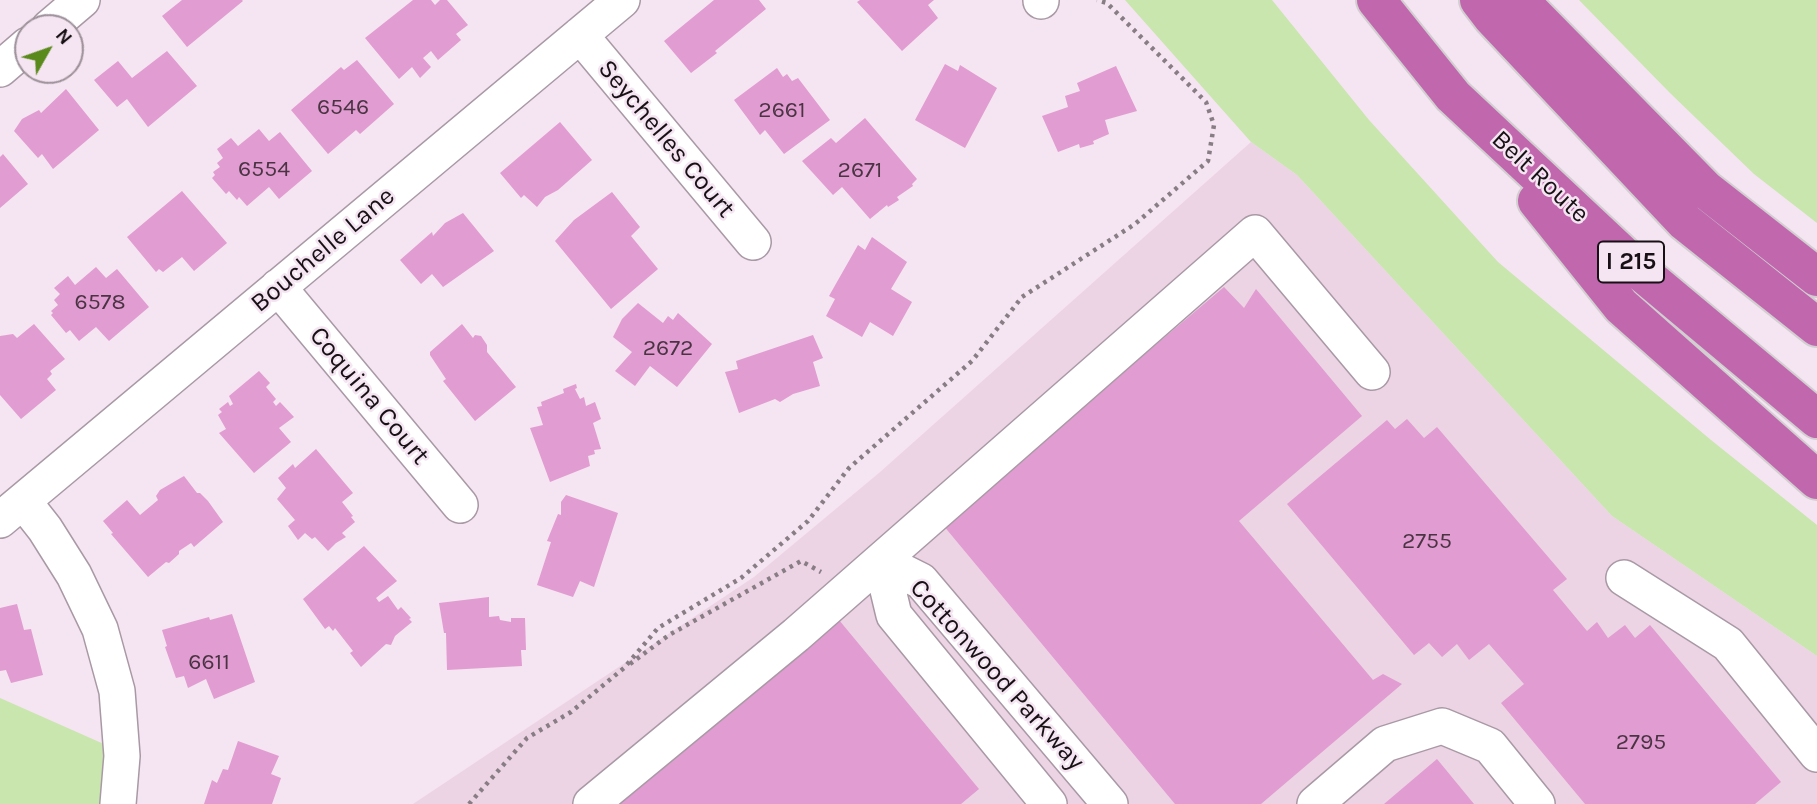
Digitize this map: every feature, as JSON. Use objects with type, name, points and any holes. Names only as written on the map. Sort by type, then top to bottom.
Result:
[{"type":"highway","name":"Belt Route","points":[[1376,0],[1453,96],[1640,271],[1817,419]]},
{"type":"highway","name":"I 215","points":[[1479,0],[1685,222],[1817,327]]},
{"type":"highway","points":[[1519,0],[1706,190],[1817,277]]},
{"type":"highway","points":[[1453,96],[1621,306],[1817,480]]},
{"type":"street","points":[[66,14],[82,0]]},
{"type":"street","name":"Bouchelle Lane","points":[[12,510],[622,0]]},
{"type":"street","name":"Seychelles Court","points":[[580,35],[753,242]]},
{"type":"street","points":[[0,69],[14,57]]},
{"type":"street","points":[[591,804],[683,739],[802,641],[881,561],[943,505],[1255,233],[1372,372]]},
{"type":"street","name":"Coquina Court","points":[[278,287],[460,505]]},
{"type":"street","points":[[12,510],[45,529],[74,575],[100,629],[117,691],[122,755],[118,804]]},
{"type":"street","name":"Cottonwood Parkway","points":[[881,561],[894,615],[1049,804]]},
{"type":"street","name":"Cottonwood Parkway","points":[[881,561],[921,581],[1111,804]]},
{"type":"street","points":[[1624,578],[1728,644],[1817,754]]},
{"type":"street","points":[[1315,804],[1385,744],[1442,726],[1490,746],[1537,804]]},
{"type":"path","points":[[624,668],[658,628],[741,578],[808,521],[849,468],[971,361],[1022,297],[1135,224],[1208,162],[1214,125],[1206,102],[1107,3],[1097,0]]},
{"type":"path","points":[[469,804],[527,738],[571,712],[669,635],[801,561],[825,574]]},
{"type":"shaded area","points":[[1251,142],[1297,175],[1612,516],[1817,656],[1817,804],[413,804],[754,577],[879,473]]},
{"type":"green space","points":[[1125,0],[1272,0],[1369,120],[1498,262],[1817,525],[1817,656],[1612,516],[1297,175],[1251,142]]},
{"type":"green space","points":[[1579,0],[1817,0],[1817,223],[1754,174]]},
{"type":"green space","points":[[0,698],[106,745],[105,804],[0,804]]},
{"type":"building","points":[[182,0],[243,1],[187,47],[162,16]]},
{"type":"building","points":[[413,0],[431,0],[435,5],[440,0],[447,0],[468,25],[456,34],[461,40],[438,60],[431,51],[423,58],[431,67],[420,78],[412,67],[399,79],[365,38]]},
{"type":"building","points":[[714,0],[759,0],[766,9],[691,73],[664,41]]},
{"type":"building","points":[[934,0],[928,5],[938,18],[902,51],[857,2]]},
{"type":"building","points":[[167,51],[197,86],[148,127],[127,99],[117,107],[94,80],[118,61],[132,78]]},
{"type":"building","points":[[357,60],[394,104],[360,134],[356,130],[328,154],[291,110],[341,67],[344,70]]},
{"type":"building","points":[[945,64],[958,71],[960,65],[997,88],[965,148],[915,120]]},
{"type":"building","points":[[1116,66],[1137,111],[1105,120],[1109,134],[1093,141],[1094,144],[1080,148],[1079,144],[1058,152],[1042,116],[1068,107],[1065,96],[1080,91],[1077,83]]},
{"type":"building","points":[[777,68],[783,77],[787,74],[792,81],[798,78],[830,120],[784,154],[765,130],[760,135],[734,100]]},
{"type":"building","points":[[66,89],[99,130],[53,169],[42,154],[38,158],[14,131],[22,119],[39,110],[41,113]]},
{"type":"building","points":[[865,118],[917,179],[913,186],[897,197],[899,200],[888,207],[887,205],[870,219],[842,187],[833,195],[802,161],[831,138],[836,143]]},
{"type":"building","points":[[560,122],[592,160],[558,190],[545,197],[537,207],[524,195],[521,198],[500,173]]},
{"type":"building","points":[[259,129],[269,141],[280,132],[312,171],[279,199],[269,187],[247,206],[229,191],[226,194],[212,178],[215,175],[213,172],[220,167],[217,163],[223,158],[217,149],[231,138],[238,146]]},
{"type":"building","points":[[3,154],[28,184],[0,208],[0,157]]},
{"type":"building","points":[[182,191],[227,243],[194,271],[182,257],[163,272],[159,269],[156,272],[127,237]]},
{"type":"building","points":[[612,192],[640,227],[631,236],[658,269],[611,309],[555,241],[574,220]]},
{"type":"building","points":[[463,213],[494,251],[443,287],[432,274],[421,284],[400,260],[432,232],[433,236],[445,223]]},
{"type":"building","points":[[872,237],[907,262],[891,289],[912,302],[893,336],[870,322],[862,337],[826,316],[835,299],[829,296],[858,245],[865,250]]},
{"type":"building","points":[[96,267],[106,278],[117,269],[149,307],[109,341],[96,327],[79,341],[70,330],[66,333],[51,315],[51,311],[58,305],[54,300],[60,294],[54,288],[68,276],[75,285]]},
{"type":"building","points":[[1224,287],[1244,308],[1256,289],[1362,416],[1239,521],[1373,680],[1383,674],[1402,684],[1261,804],[1175,804],[943,525]]},
{"type":"building","points":[[638,303],[663,323],[668,316],[673,320],[678,313],[712,344],[677,387],[650,366],[635,386],[615,371],[632,352],[613,337],[622,319]]},
{"type":"building","points":[[34,324],[65,359],[50,371],[52,374],[47,379],[56,390],[21,419],[0,395],[0,336],[13,334],[17,338]]},
{"type":"building","points":[[462,324],[473,338],[475,335],[481,336],[487,345],[487,352],[516,387],[475,421],[443,381],[446,379],[430,355],[430,352]]},
{"type":"building","points":[[813,335],[823,358],[813,362],[820,386],[793,394],[780,402],[775,399],[739,413],[725,372],[738,369],[736,361]]},
{"type":"building","points":[[259,371],[270,383],[266,387],[276,399],[273,402],[276,406],[280,402],[294,417],[279,428],[291,442],[254,473],[219,433],[226,429],[218,415],[222,412],[219,409],[228,402],[230,406],[233,404],[229,396]]},
{"type":"building","points":[[576,384],[575,389],[580,399],[584,397],[586,406],[595,402],[601,419],[593,423],[601,449],[594,450],[595,454],[588,456],[590,466],[550,482],[530,428],[543,425],[537,407],[542,406],[541,402],[564,393],[563,389]]},
{"type":"building","points":[[1407,419],[1424,438],[1437,427],[1567,579],[1553,590],[1587,631],[1597,622],[1608,638],[1625,625],[1635,638],[1650,625],[1781,782],[1755,804],[1585,804],[1501,703],[1524,684],[1489,644],[1469,660],[1457,644],[1442,657],[1429,643],[1414,655],[1287,504],[1387,420],[1395,429]]},
{"type":"building","points":[[316,449],[353,493],[342,502],[355,522],[342,533],[346,537],[328,551],[315,537],[312,539],[305,533],[298,540],[288,526],[295,520],[277,499],[286,488],[278,478],[293,464],[295,468]]},
{"type":"building","points":[[184,476],[197,493],[208,501],[223,522],[194,547],[191,543],[148,577],[103,521],[127,500],[140,515],[158,500],[156,496],[160,490]]},
{"type":"building","points":[[566,495],[618,513],[594,587],[580,581],[573,597],[537,585],[551,542],[547,541],[558,514],[561,515],[561,502]]},
{"type":"building","points":[[364,546],[397,581],[376,598],[379,602],[388,596],[398,610],[401,607],[412,622],[395,636],[391,645],[386,644],[361,667],[350,653],[353,651],[335,628],[333,631],[329,626],[325,629],[303,599]]},
{"type":"building","points":[[489,597],[489,617],[499,616],[500,620],[511,622],[511,618],[525,618],[526,650],[521,650],[522,666],[447,670],[446,633],[439,603]]},
{"type":"building","points":[[17,604],[24,630],[31,629],[43,675],[11,683],[6,670],[0,671],[0,608]]},
{"type":"building","points":[[232,614],[255,682],[214,699],[206,679],[188,688],[184,676],[176,678],[162,630],[209,617],[210,620]]},
{"type":"building","points":[[839,620],[979,789],[961,804],[618,804]]},
{"type":"building","points":[[238,741],[279,756],[271,774],[281,778],[272,804],[204,804],[212,780],[217,783],[223,769],[228,770]]},
{"type":"building","points":[[1437,759],[1474,804],[1384,804]]}]
